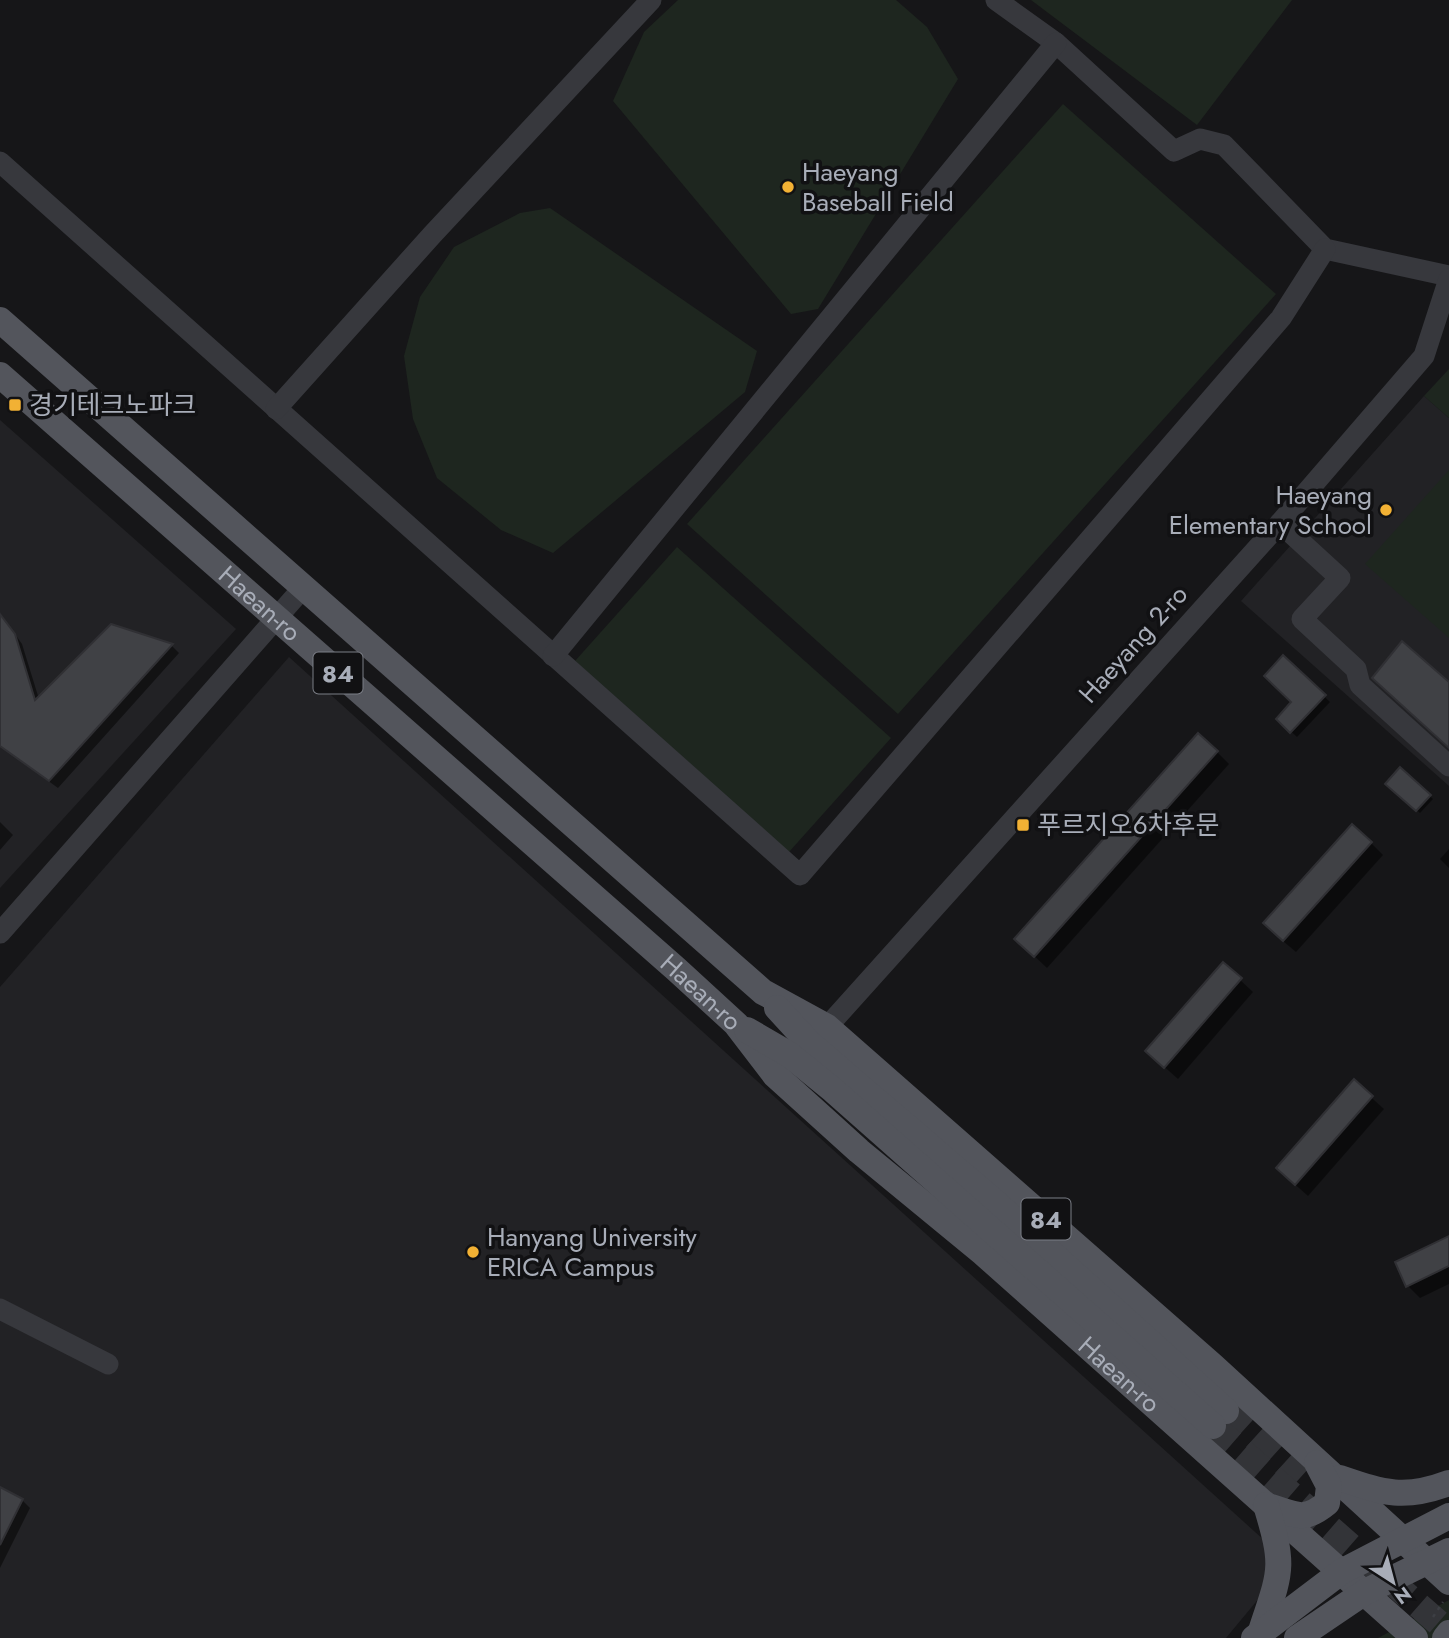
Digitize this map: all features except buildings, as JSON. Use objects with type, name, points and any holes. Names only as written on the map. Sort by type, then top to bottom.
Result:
[{"type":"main road","name":"Haean-ro","points":[[0,320],[302,589],[763,992],[827,1027],[1213,1366],[1402,1541],[1437,1556],[1449,1582]]},
{"type":"main road","name":"Haean-ro","points":[[0,376],[736,1024],[775,1075],[840,1135],[984,1253],[1341,1572]]},
{"type":"main road","points":[[736,1024],[790,1055],[833,1090],[1220,1418],[997,1204],[810,1044],[763,992]]},
{"type":"main road","points":[[1266,1505],[1301,1517],[1311,1516],[1327,1503],[1327,1469]]},
{"type":"main road","name":"84","points":[[1327,1469],[1386,1494],[1411,1494],[1449,1483]]},
{"type":"main road","points":[[1257,1635],[1280,1574],[1280,1557],[1266,1505]]},
{"type":"main road","points":[[1257,1635],[1341,1572],[1449,1516]]},
{"type":"main road","points":[[1297,1638],[1366,1592],[1437,1556]]},
{"type":"main road","name":"84","points":[[1341,1572],[1366,1592]]},
{"type":"main road","points":[[1366,1592],[1434,1634]]},
{"type":"street","points":[[276,409],[432,235],[651,0]]},
{"type":"street","points":[[996,0],[1056,43],[1174,151],[1200,139],[1224,145],[1325,249],[1449,278]]},
{"type":"street","points":[[553,656],[1056,43]]},
{"type":"street","points":[[0,162],[800,875],[1281,318],[1325,249]]},
{"type":"street","name":"Haeyang 2-ro","points":[[827,1027],[1280,523],[1424,356],[1449,278]]},
{"type":"street","points":[[1280,523],[1339,578],[1302,619],[1356,669],[1360,685],[1449,766]]},
{"type":"street","points":[[0,933],[302,589]]},
{"type":"street","points":[[0,1309],[108,1364]]},
{"type":"path","points":[[1434,1634],[1449,1593]]},
{"type":"shaded area","name":"Haeyang Baseball Field","points":[[678,0],[896,0],[927,27],[958,79],[818,309],[791,314],[613,101],[644,32]]},
{"type":"shaded area","points":[[1031,0],[1292,0],[1197,125]]},
{"type":"shaded area","points":[[1063,104],[1276,294],[898,714],[687,524]]},
{"type":"shaded area","points":[[550,208],[757,351],[745,392],[553,553],[501,530],[437,478],[413,419],[404,356],[420,297],[454,247],[520,213]]},
{"type":"shaded area","points":[[1449,369],[1449,418],[1424,396]]},
{"type":"shaded area","name":"Haeyang Elementary School","points":[[1424,396],[1449,418],[1449,786],[1241,601]]},
{"type":"shaded area","points":[[0,420],[236,629],[0,888]]},
{"type":"shaded area","points":[[1449,470],[1449,638],[1365,564]]},
{"type":"shaded area","points":[[677,547],[891,738],[789,852],[575,661]]},
{"type":"shaded area","name":"Hanyang University ERICA Campus","points":[[289,657],[1265,1541],[1270,1556],[1265,1591],[1226,1638],[0,1638],[0,987]]},
{"type":"shaded area","points":[[1449,1600],[1449,1638],[1378,1638]]},
{"type":"tunnel","points":[[1226,1411],[1300,1478]]},
{"type":"tunnel","points":[[1213,1426],[1449,1632]]},
{"type":"place","name":"Haeyang Baseball Field","points":[[788,187]]},
{"type":"place","name":"경기테크노파크","points":[[15,405]]},
{"type":"place","name":"Haeyang Elementary School","points":[[1386,510]]},
{"type":"place","name":"푸르지오6차후문","points":[[1023,825]]},
{"type":"place","name":"Hanyang University ERICA Campus","points":[[473,1252]]}]
